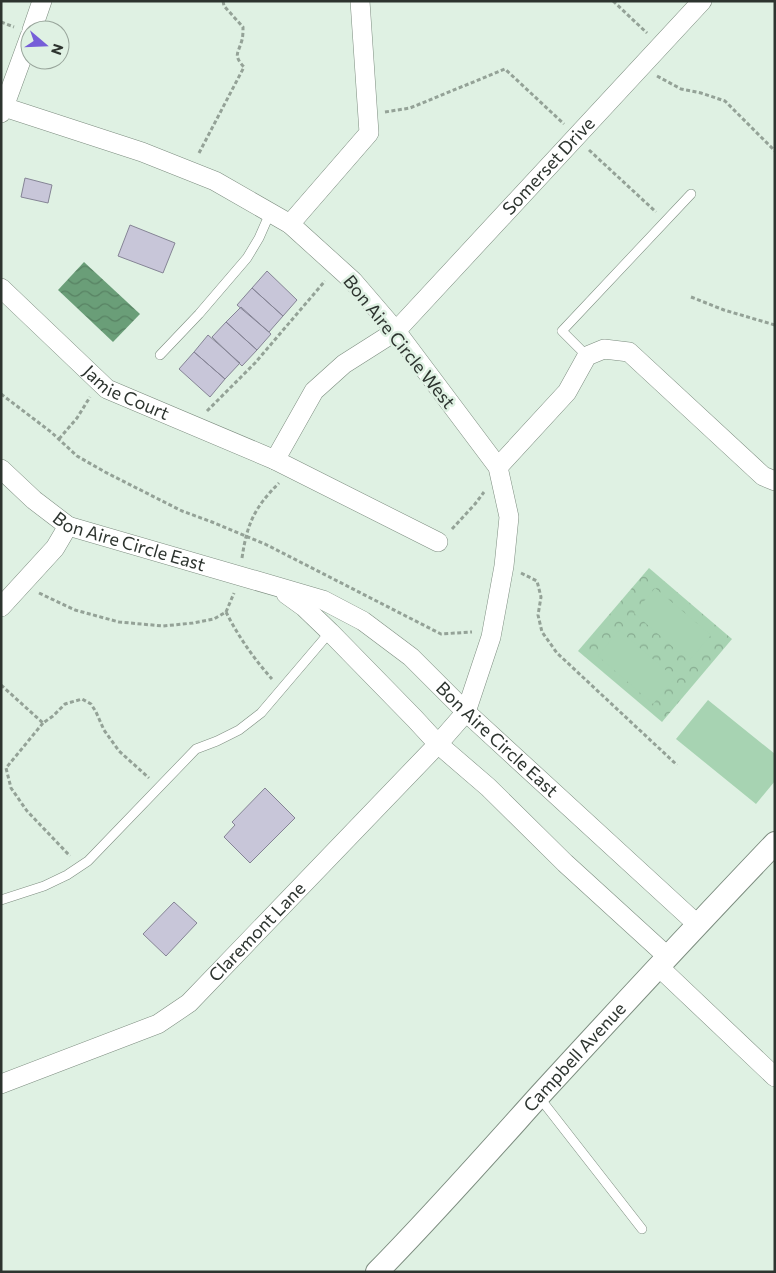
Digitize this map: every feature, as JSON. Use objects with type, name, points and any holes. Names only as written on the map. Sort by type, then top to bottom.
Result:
[{"type":"street","points":[[35,20],[42,1]]},
{"type":"street","points":[[290,224],[369,133],[360,1]]},
{"type":"street","name":"Somerset Drive","points":[[396,332],[702,1]]},
{"type":"street","points":[[3,110],[20,63]]},
{"type":"street","name":"Bon Aire Circle West","points":[[3,110],[142,152],[214,181],[290,224],[353,281],[396,332],[498,467],[509,517],[504,566],[490,637],[466,712]]},
{"type":"street","name":"Jamie Court","points":[[1,288],[107,389],[275,460],[438,542]]},
{"type":"street","points":[[275,460],[314,391],[344,364],[396,332]]},
{"type":"street","points":[[498,467],[567,392],[587,356],[604,349],[629,352],[763,476],[775,481]]},
{"type":"street","name":"Bon Aire Circle East","points":[[1,469],[34,500],[68,526],[322,600],[363,621],[411,657],[466,712],[698,924]]},
{"type":"street","points":[[1,607],[55,548],[68,526]]},
{"type":"street","name":"Bon Aire Circle East","points":[[275,586],[304,607],[438,744],[488,787],[775,1077]]},
{"type":"street","name":"Claremont Lane","points":[[1,1084],[158,1024],[189,1003],[438,744],[466,712]]},
{"type":"street","name":"Campbell Avenue","points":[[377,1272],[775,843]]},
{"type":"lane","points":[[587,356],[562,331],[691,194]]},
{"type":"lane","points":[[160,355],[199,314],[247,258],[259,238],[270,213]]},
{"type":"lane","points":[[1,900],[44,886],[67,875],[88,861],[196,749],[239,730],[261,714],[330,632]]},
{"type":"lane","points":[[539,1097],[642,1229]]},
{"type":"path","points":[[190,171],[244,67],[238,60],[237,50],[242,39],[243,27],[224,6],[223,1]]},
{"type":"path","points":[[613,1],[661,46]]},
{"type":"path","points":[[644,64],[659,77],[681,89],[702,93],[725,101],[775,151]]},
{"type":"path","points":[[368,116],[410,108],[505,69],[666,221]]},
{"type":"path","points":[[193,426],[255,363],[337,267]]},
{"type":"path","points":[[691,297],[724,310],[775,325]]},
{"type":"path","points":[[59,439],[77,418],[98,381]]},
{"type":"path","points":[[1,394],[59,439],[77,456],[105,472],[182,510],[273,548],[441,634],[476,632],[493,623]]},
{"type":"path","points":[[438,542],[475,504],[498,467]]},
{"type":"path","points":[[24,582],[42,595],[75,610],[119,622],[163,626],[214,619],[226,612],[242,576],[245,536],[254,514],[266,496],[293,469]]},
{"type":"path","points":[[504,566],[537,581],[541,597],[538,616],[542,632],[558,653],[677,765]]},
{"type":"path","points":[[226,612],[230,622],[249,650],[282,690]]},
{"type":"path","points":[[1,685],[43,723]]},
{"type":"path","points":[[73,858],[26,811],[11,788],[6,768],[43,723],[54,716],[65,704],[82,698],[91,704],[104,730],[120,751],[159,786]]},
{"type":"green space","points":[[649,568],[732,639],[662,722],[578,651]]},
{"type":"green space","points":[[655,588],[711,635],[689,661],[634,613]]},
{"type":"green space","points":[[619,630],[675,678],[653,704],[598,656]]},
{"type":"green space","points":[[708,700],[775,754],[775,781],[756,804],[676,739]]},
{"type":"water","points":[[84,262],[140,314],[113,342],[58,290]]},
{"type":"building","points":[[25,178],[52,185],[48,203],[21,197]]},
{"type":"building","points":[[130,225],[175,243],[163,273],[118,256]]},
{"type":"building","points":[[267,271],[297,300],[283,316],[252,288]]},
{"type":"building","points":[[252,288],[283,316],[269,332],[237,305]]},
{"type":"building","points":[[241,307],[271,334],[257,350],[226,322]]},
{"type":"building","points":[[226,322],[257,350],[242,366],[212,337]]},
{"type":"building","points":[[208,335],[240,363],[225,379],[194,352]]},
{"type":"building","points":[[194,352],[225,379],[210,397],[179,369]]},
{"type":"building","points":[[265,788],[295,818],[250,863],[224,837],[235,825],[232,822]]},
{"type":"building","points":[[174,902],[197,923],[166,956],[143,934]]}]
